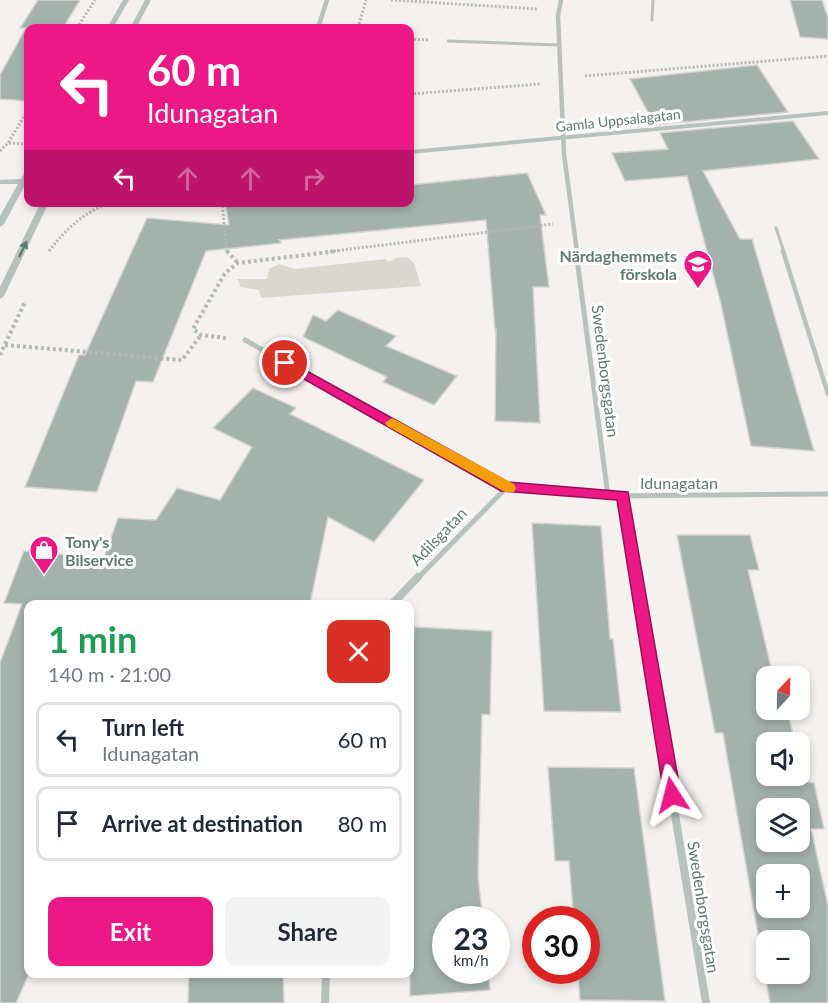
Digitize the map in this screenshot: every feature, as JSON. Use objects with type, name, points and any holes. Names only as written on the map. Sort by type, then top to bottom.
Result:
[{"type":"street","points":[[112,24],[126,0]]},
{"type":"street","points":[[135,24],[148,0]]},
{"type":"street","points":[[319,24],[327,0]]},
{"type":"street","name":"Swedenborgsgatan","points":[[561,0],[558,16],[564,139],[608,496]]},
{"type":"street","name":"Gamla Uppsalagatan","points":[[414,152],[828,113]]},
{"type":"street","points":[[0,182],[24,179]]},
{"type":"street","points":[[0,224],[24,184]]},
{"type":"street","points":[[0,296],[43,207]]},
{"type":"street","name":"Idunagatan","points":[[245,340],[506,488],[608,496],[828,494]]},
{"type":"street","name":"Adilsgatan","points":[[396,600],[506,488]]},
{"type":"street","name":"Swedenborgsgatan","points":[[623,495],[706,1003]]},
{"type":"street","points":[[325,1003],[326,978]]},
{"type":"lane","points":[[652,20],[653,0]]},
{"type":"lane","points":[[448,41],[559,45]]},
{"type":"lane","points":[[776,228],[828,394]]},
{"type":"path","points":[[79,24],[94,0]]},
{"type":"path","points":[[359,24],[366,0]]},
{"type":"path","points":[[391,0],[560,10]]},
{"type":"path","points":[[585,76],[828,56]]},
{"type":"path","points":[[414,94],[549,83]]},
{"type":"path","points":[[0,152],[24,117]]},
{"type":"path","points":[[8,143],[24,144]]},
{"type":"path","points":[[49,251],[74,220],[94,207]]},
{"type":"path","points":[[222,207],[226,253],[238,262]]},
{"type":"path","points":[[245,340],[201,335],[193,329],[225,273],[238,262],[573,222]]},
{"type":"path","points":[[0,356],[29,293]]},
{"type":"path","points":[[5,345],[182,360],[201,335]]},
{"type":"shaded area","points":[[407,257],[414,263],[421,286],[261,298],[259,290],[241,287],[237,279],[267,279],[269,269],[279,264],[295,269],[386,259],[388,262],[396,258]]},
{"type":"building","points":[[38,0],[80,0],[65,24],[24,24],[24,28],[20,28]]},
{"type":"building","points":[[790,0],[822,0],[828,18],[828,39],[800,37]]},
{"type":"building","points":[[24,32],[24,101],[0,99],[0,75]]},
{"type":"building","points":[[757,65],[788,112],[655,125],[630,79]]},
{"type":"building","points":[[793,121],[819,159],[703,171],[740,239],[752,239],[814,451],[751,446],[721,304],[687,176],[625,181],[612,153],[668,149],[660,133]]},
{"type":"building","points":[[527,173],[546,215],[540,215],[549,287],[533,287],[540,423],[495,421],[496,328],[495,330],[486,220],[279,240],[281,243],[206,251],[153,382],[136,381],[97,492],[25,487],[79,355],[85,355],[147,218],[229,225],[226,207],[414,207],[414,185]]},
{"type":"building","points":[[338,310],[396,336],[386,346],[457,376],[434,405],[383,382],[387,377],[303,337],[313,315],[326,321]]},
{"type":"building","points":[[253,388],[296,408],[290,414],[424,480],[374,542],[328,517],[311,600],[24,600],[24,978],[27,978],[16,1003],[0,1003],[0,663],[22,604],[4,603],[24,551],[104,558],[118,518],[156,520],[177,488],[220,500],[252,447],[213,428]]},
{"type":"building","points":[[532,523],[601,526],[610,639],[613,639],[621,712],[544,711]]},
{"type":"building","points":[[677,535],[750,535],[759,570],[748,570],[771,666],[756,666],[756,720],[790,720],[792,732],[756,732],[756,786],[810,786],[810,783],[814,783],[824,829],[811,829],[828,906],[828,1003],[770,1003],[767,984],[810,984],[810,930],[757,930],[723,733],[715,733]]},
{"type":"building","points":[[414,627],[492,631],[490,715],[482,714],[478,877],[481,906],[432,906],[432,984],[489,984],[490,990],[410,996],[410,978],[414,978]]},
{"type":"building","points":[[548,767],[634,768],[665,1001],[580,1000],[579,984],[600,984],[600,906],[573,906],[569,861],[555,861]]},
{"type":"building","points":[[189,978],[283,978],[284,1003],[188,1003]]},
{"type":"slow traffic","points":[[392,423],[506,488],[510,488]]},
{"type":"place","name":"Närdaghemmets förskola","points":[[698,290]]},
{"type":"place","name":"Tony's Bilservice","points":[[44,576]]},
{"type":"route","points":[[285,363],[506,488],[608,496],[623,495],[672,795]]}]
